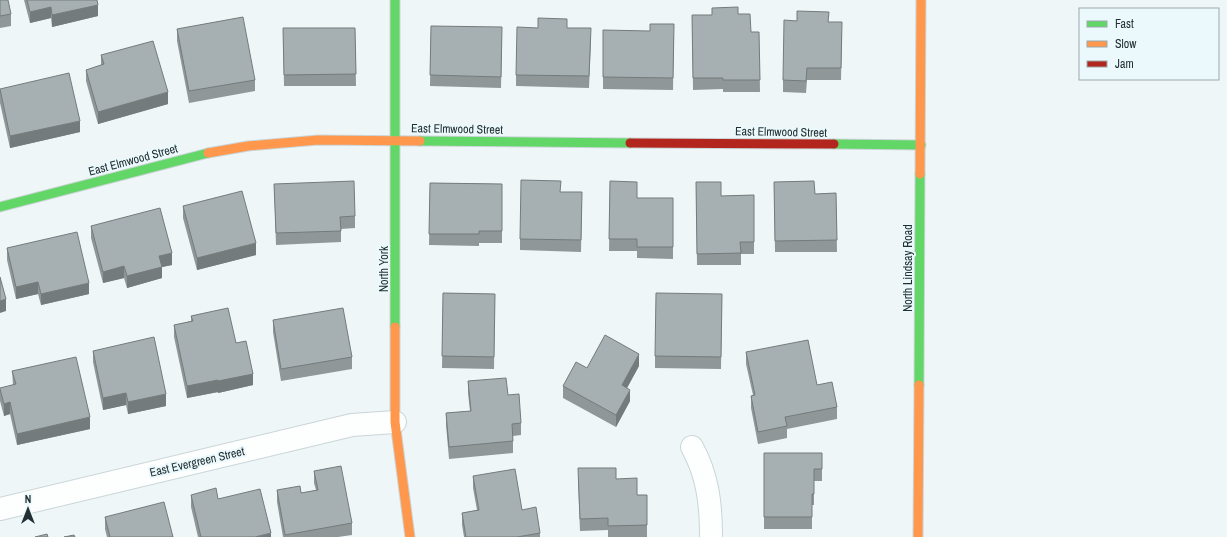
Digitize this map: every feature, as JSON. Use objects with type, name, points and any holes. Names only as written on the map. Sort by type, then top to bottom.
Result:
[{"type":"street","name":"North York","points":[[395,0],[396,422],[410,537]]},
{"type":"street","name":"North Lindsay Road","points":[[918,537],[922,0]]},
{"type":"street","name":"East Elmwood Street","points":[[0,207],[208,153],[248,146],[318,140],[921,145]]},
{"type":"street","name":"East Evergreen Street","points":[[0,509],[352,425],[396,422]]},
{"type":"street","points":[[692,447],[700,461],[706,478],[711,513],[711,537]]},
{"type":"building","points":[[0,0],[8,0],[11,14],[0,16]]},
{"type":"building","points":[[27,0],[97,0],[98,5],[52,15],[51,7],[30,12]]},
{"type":"building","points":[[738,7],[738,14],[750,14],[751,32],[759,32],[760,80],[693,78],[692,15],[712,15],[712,8]]},
{"type":"building","points":[[797,11],[829,12],[828,22],[842,22],[841,68],[807,68],[806,81],[783,80],[784,20],[797,21]]},
{"type":"building","points":[[243,17],[255,80],[189,91],[177,29]]},
{"type":"building","points":[[538,18],[567,19],[567,28],[591,28],[589,76],[516,75],[517,27],[538,28]]},
{"type":"building","points":[[650,24],[674,24],[673,78],[603,77],[603,30],[650,31]]},
{"type":"building","points":[[431,26],[502,27],[501,77],[430,75]]},
{"type":"building","points":[[283,28],[355,28],[356,74],[284,75]]},
{"type":"building","points":[[153,41],[168,92],[98,112],[86,70],[104,64],[101,55]]},
{"type":"building","points":[[69,73],[80,121],[10,136],[0,89]]},
{"type":"building","points":[[521,180],[561,181],[560,192],[582,192],[581,240],[520,239]]},
{"type":"building","points":[[354,181],[355,216],[340,217],[341,231],[276,233],[274,184]]},
{"type":"building","points":[[610,181],[637,182],[637,198],[673,198],[673,247],[637,247],[637,239],[609,239]]},
{"type":"building","points":[[814,181],[815,194],[836,193],[837,240],[775,241],[774,182]]},
{"type":"building","points":[[696,182],[721,182],[721,196],[754,195],[754,242],[740,242],[741,253],[697,254]]},
{"type":"building","points":[[430,183],[502,184],[502,231],[479,231],[479,234],[429,234]]},
{"type":"building","points":[[242,191],[256,243],[197,258],[183,206]]},
{"type":"building","points":[[160,208],[172,253],[159,256],[162,267],[127,276],[124,266],[103,272],[91,226]]},
{"type":"building","points":[[77,232],[89,283],[41,294],[38,282],[16,287],[7,248]]},
{"type":"building","points":[[0,277],[6,299],[0,301]]},
{"type":"building","points":[[443,293],[495,294],[494,357],[442,356]]},
{"type":"building","points":[[656,293],[722,294],[721,357],[655,356]]},
{"type":"building","points":[[228,308],[236,343],[246,341],[253,374],[187,386],[174,325],[193,321],[191,316]]},
{"type":"building","points":[[343,308],[352,357],[281,369],[273,320]]},
{"type":"building","points":[[605,335],[639,354],[622,385],[630,390],[616,415],[563,386],[576,362],[587,368]]},
{"type":"building","points":[[154,337],[166,394],[128,402],[126,393],[103,398],[93,351]]},
{"type":"building","points":[[808,340],[817,385],[832,382],[837,407],[785,417],[787,426],[758,432],[751,396],[755,395],[746,352]]},
{"type":"building","points":[[76,357],[90,417],[17,434],[10,402],[4,404],[0,389],[16,384],[12,371]]},
{"type":"building","points":[[506,378],[508,395],[519,394],[521,423],[512,424],[513,441],[449,447],[446,413],[471,411],[468,381]]},
{"type":"building","points":[[764,453],[822,453],[822,469],[814,469],[812,517],[764,517]]},
{"type":"building","points":[[341,466],[352,523],[285,535],[277,490],[300,486],[301,493],[318,490],[314,471]]},
{"type":"building","points":[[578,468],[616,468],[616,479],[637,478],[637,495],[647,495],[647,525],[608,526],[608,518],[580,519]]},
{"type":"building","points":[[515,469],[522,510],[536,507],[540,533],[517,537],[466,537],[462,513],[479,510],[473,476]]},
{"type":"building","points":[[216,488],[218,499],[260,489],[271,533],[255,537],[201,537],[191,495]]},
{"type":"building","points":[[164,502],[173,537],[110,537],[105,517]]},
{"type":"building","points":[[47,534],[48,537],[35,537]]},
{"type":"building","points":[[74,535],[75,537],[64,537]]},
{"type":"traffic: fast","points":[[395,0],[395,327]]},
{"type":"traffic: fast","points":[[420,141],[630,143]]},
{"type":"traffic: fast","points":[[834,144],[921,145]]},
{"type":"traffic: fast","points":[[0,207],[208,153]]},
{"type":"traffic: fast","points":[[919,385],[920,174]]},
{"type":"traffic: slow","points":[[920,174],[921,0]]},
{"type":"traffic: slow","points":[[208,153],[248,146],[318,140],[420,141]]},
{"type":"traffic: slow","points":[[395,327],[395,422],[410,537]]},
{"type":"traffic: slow","points":[[918,537],[919,385]]},
{"type":"traffic: jam","points":[[630,143],[834,144]]}]
